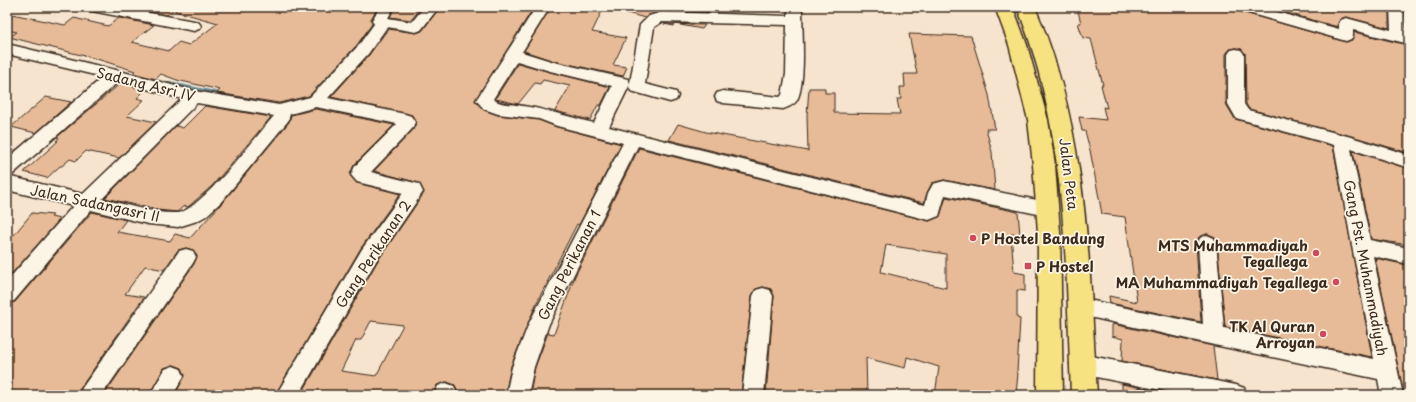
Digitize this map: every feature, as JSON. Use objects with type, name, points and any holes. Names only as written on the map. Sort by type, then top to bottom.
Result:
[{"type":"main road","name":"Jalan Peta","points":[[1004,7],[1018,45],[1038,120],[1044,165],[1049,232],[1050,395]]},
{"type":"main road","name":"Jalan Peta","points":[[1026,7],[1039,38],[1052,83],[1063,131],[1076,229],[1081,364],[1084,395]]},
{"type":"street","points":[[92,7],[194,26]]},
{"type":"street","points":[[387,7],[379,20],[383,22],[416,27],[432,7]]},
{"type":"street","points":[[543,7],[484,100],[488,104],[494,107],[516,111],[544,113],[557,120],[599,131],[928,213],[933,211],[939,189],[944,188],[1047,209]]},
{"type":"street","points":[[1243,7],[1346,36],[1346,24],[1404,38],[1397,7]]},
{"type":"street","points":[[670,96],[637,86],[646,25],[654,19],[662,17],[795,14],[794,74],[790,98],[783,103],[723,97]]},
{"type":"street","points":[[316,101],[363,50],[383,22]]},
{"type":"street","name":"Sadang Asri IV","points":[[7,50],[116,75],[194,97],[283,111]]},
{"type":"street","points":[[514,54],[550,66],[622,83],[599,131]]},
{"type":"street","points":[[1236,54],[1236,104],[1242,114],[1342,141],[1409,162]]},
{"type":"street","points":[[7,168],[116,75]]},
{"type":"street","points":[[7,295],[86,203],[194,97]]},
{"type":"street","name":"Gang Perikanan 2","points":[[283,111],[316,101],[405,120],[407,122],[406,124],[361,172],[360,175],[412,190],[414,192],[369,255],[287,395]]},
{"type":"street","name":"Jalan Sadangasri II","points":[[7,183],[148,217],[178,220],[191,216],[200,211],[215,196],[283,111]]},
{"type":"street","name":"Gang Perikanan 1","points":[[517,395],[523,368],[540,323],[633,139]]},
{"type":"street","name":"Gang Pst. Muhammadiyah","points":[[1342,141],[1361,246],[1392,395]]},
{"type":"street","points":[[1207,243],[1214,336]]},
{"type":"street","points":[[1361,246],[1409,256]]},
{"type":"street","points":[[90,395],[186,257]]},
{"type":"street","points":[[753,395],[763,296]]},
{"type":"street","points":[[1079,307],[1387,371]]},
{"type":"street","points":[[1081,364],[1236,395]]},
{"type":"street","points":[[161,395],[173,376]]},
{"type":"building","points":[[125,7],[378,7],[371,19],[372,24],[357,45],[309,96],[279,103],[217,93],[220,90],[177,80],[161,74],[156,79],[133,73],[135,71],[97,59],[9,37],[17,32],[7,30],[7,13],[65,25],[74,18],[108,26],[119,18],[154,25],[132,42],[169,51],[179,42],[189,45],[218,23],[175,11],[175,8],[167,15]]},
{"type":"building","points":[[395,7],[422,7],[411,20],[390,17]]},
{"type":"building","points":[[440,7],[534,7],[475,101],[484,110],[498,115],[539,120],[557,127],[621,144],[579,225],[577,224],[536,304],[511,366],[505,395],[458,395],[455,385],[447,382],[437,385],[433,395],[301,395],[377,262],[424,193],[419,183],[374,171],[413,130],[416,123],[412,115],[331,97],[369,55],[388,29],[416,33],[422,31]],"holes":[[[371,321],[403,325],[376,376],[341,371],[356,340],[361,340]]]},
{"type":"building","points":[[551,7],[604,7],[592,32],[626,38],[613,65],[627,67],[623,76],[554,61],[524,51]]},
{"type":"building","points":[[621,7],[715,7],[712,12],[662,11],[649,15],[645,18],[620,11]]},
{"type":"building","points":[[1077,7],[1235,7],[1238,11],[1346,42],[1352,40],[1354,32],[1407,45],[1409,60],[1409,153],[1249,109],[1246,104],[1245,53],[1241,49],[1236,48],[1230,49],[1226,54],[1226,104],[1235,119],[1333,146],[1372,357],[1225,327],[1217,243],[1215,237],[1208,234],[1199,237],[1196,243],[1201,322],[1110,303],[1109,296],[1137,302],[1125,217],[1102,214],[1090,150],[1085,131],[1082,131],[1079,117],[1106,120],[1103,107],[1107,108],[1101,85],[1103,85],[1091,39],[1083,38],[1078,23],[1081,23]]},
{"type":"building","points":[[1265,7],[1389,7],[1389,28],[1346,17],[1340,19],[1338,27]]},
{"type":"building","points":[[664,24],[675,24],[674,26]]},
{"type":"building","points":[[677,24],[705,25],[702,29]]},
{"type":"building","points":[[909,34],[971,36],[989,95],[995,129],[986,129],[992,152],[995,190],[944,180],[932,183],[924,203],[669,140],[678,124],[706,132],[808,151],[807,115],[809,88],[825,88],[825,93],[834,93],[834,113],[900,114],[897,99],[901,99],[900,87],[905,87],[904,74],[917,74]]},
{"type":"building","points":[[518,63],[610,87],[601,105],[598,105],[590,120],[555,111],[570,86],[543,80],[540,84],[535,83],[518,104],[495,99]]},
{"type":"building","points":[[121,83],[145,90],[137,98],[144,100],[127,116],[156,122],[119,158],[86,151],[76,161],[70,159],[47,178],[24,172],[58,141],[56,141],[59,138],[57,137]]},
{"type":"building","points":[[46,97],[71,102],[36,133],[11,127]]},
{"type":"building","points":[[205,106],[271,117],[212,186],[188,207],[184,206],[177,212],[158,210],[105,198],[176,126],[183,128]]},
{"type":"building","points":[[316,109],[394,125],[354,165],[350,174],[357,183],[400,194],[361,248],[275,395],[175,395],[185,375],[182,368],[174,365],[164,368],[149,395],[104,395],[194,264],[197,256],[193,250],[186,248],[178,250],[164,270],[145,266],[125,294],[144,297],[81,387],[78,395],[26,395],[7,393],[7,304],[15,302],[92,212],[126,220],[117,232],[170,241],[175,234],[190,238],[222,203],[289,122],[291,115]]},
{"type":"building","points":[[639,148],[929,221],[940,216],[946,197],[1018,212],[1020,235],[1011,234],[1014,272],[1025,274],[1025,291],[1017,290],[1017,318],[1020,319],[1016,395],[935,395],[939,367],[907,357],[905,368],[866,358],[867,395],[766,395],[774,296],[771,289],[763,287],[756,289],[752,296],[741,395],[530,395],[535,367],[548,333],[554,334],[575,276]],"holes":[[[886,245],[946,254],[946,288],[881,272]]]},
{"type":"building","points":[[1353,151],[1409,169],[1409,245],[1371,239]]},
{"type":"building","points":[[32,213],[53,215],[51,217],[60,219],[7,279],[7,234],[14,235]]},
{"type":"building","points":[[1375,258],[1407,265],[1409,270],[1409,395],[1404,395]]},
{"type":"building","points":[[1112,324],[1213,346],[1217,380],[1122,361],[1123,339],[1112,336]]},
{"type":"building","points":[[1122,384],[1178,395],[1122,395]]},
{"type":"waterway","points":[[169,84],[253,101]]},
{"type":"place","name":"P Hostel Bandung","points":[[973,238]]},
{"type":"place","name":"MTS Muhammadiyah Tegallega","points":[[1316,253]]},
{"type":"place","name":"P Hostel","points":[[1028,266]]},
{"type":"place","name":"MA Muhammadiyah Tegallega","points":[[1336,282]]},
{"type":"place","name":"TK Al Quran Arroyan","points":[[1323,334]]}]
